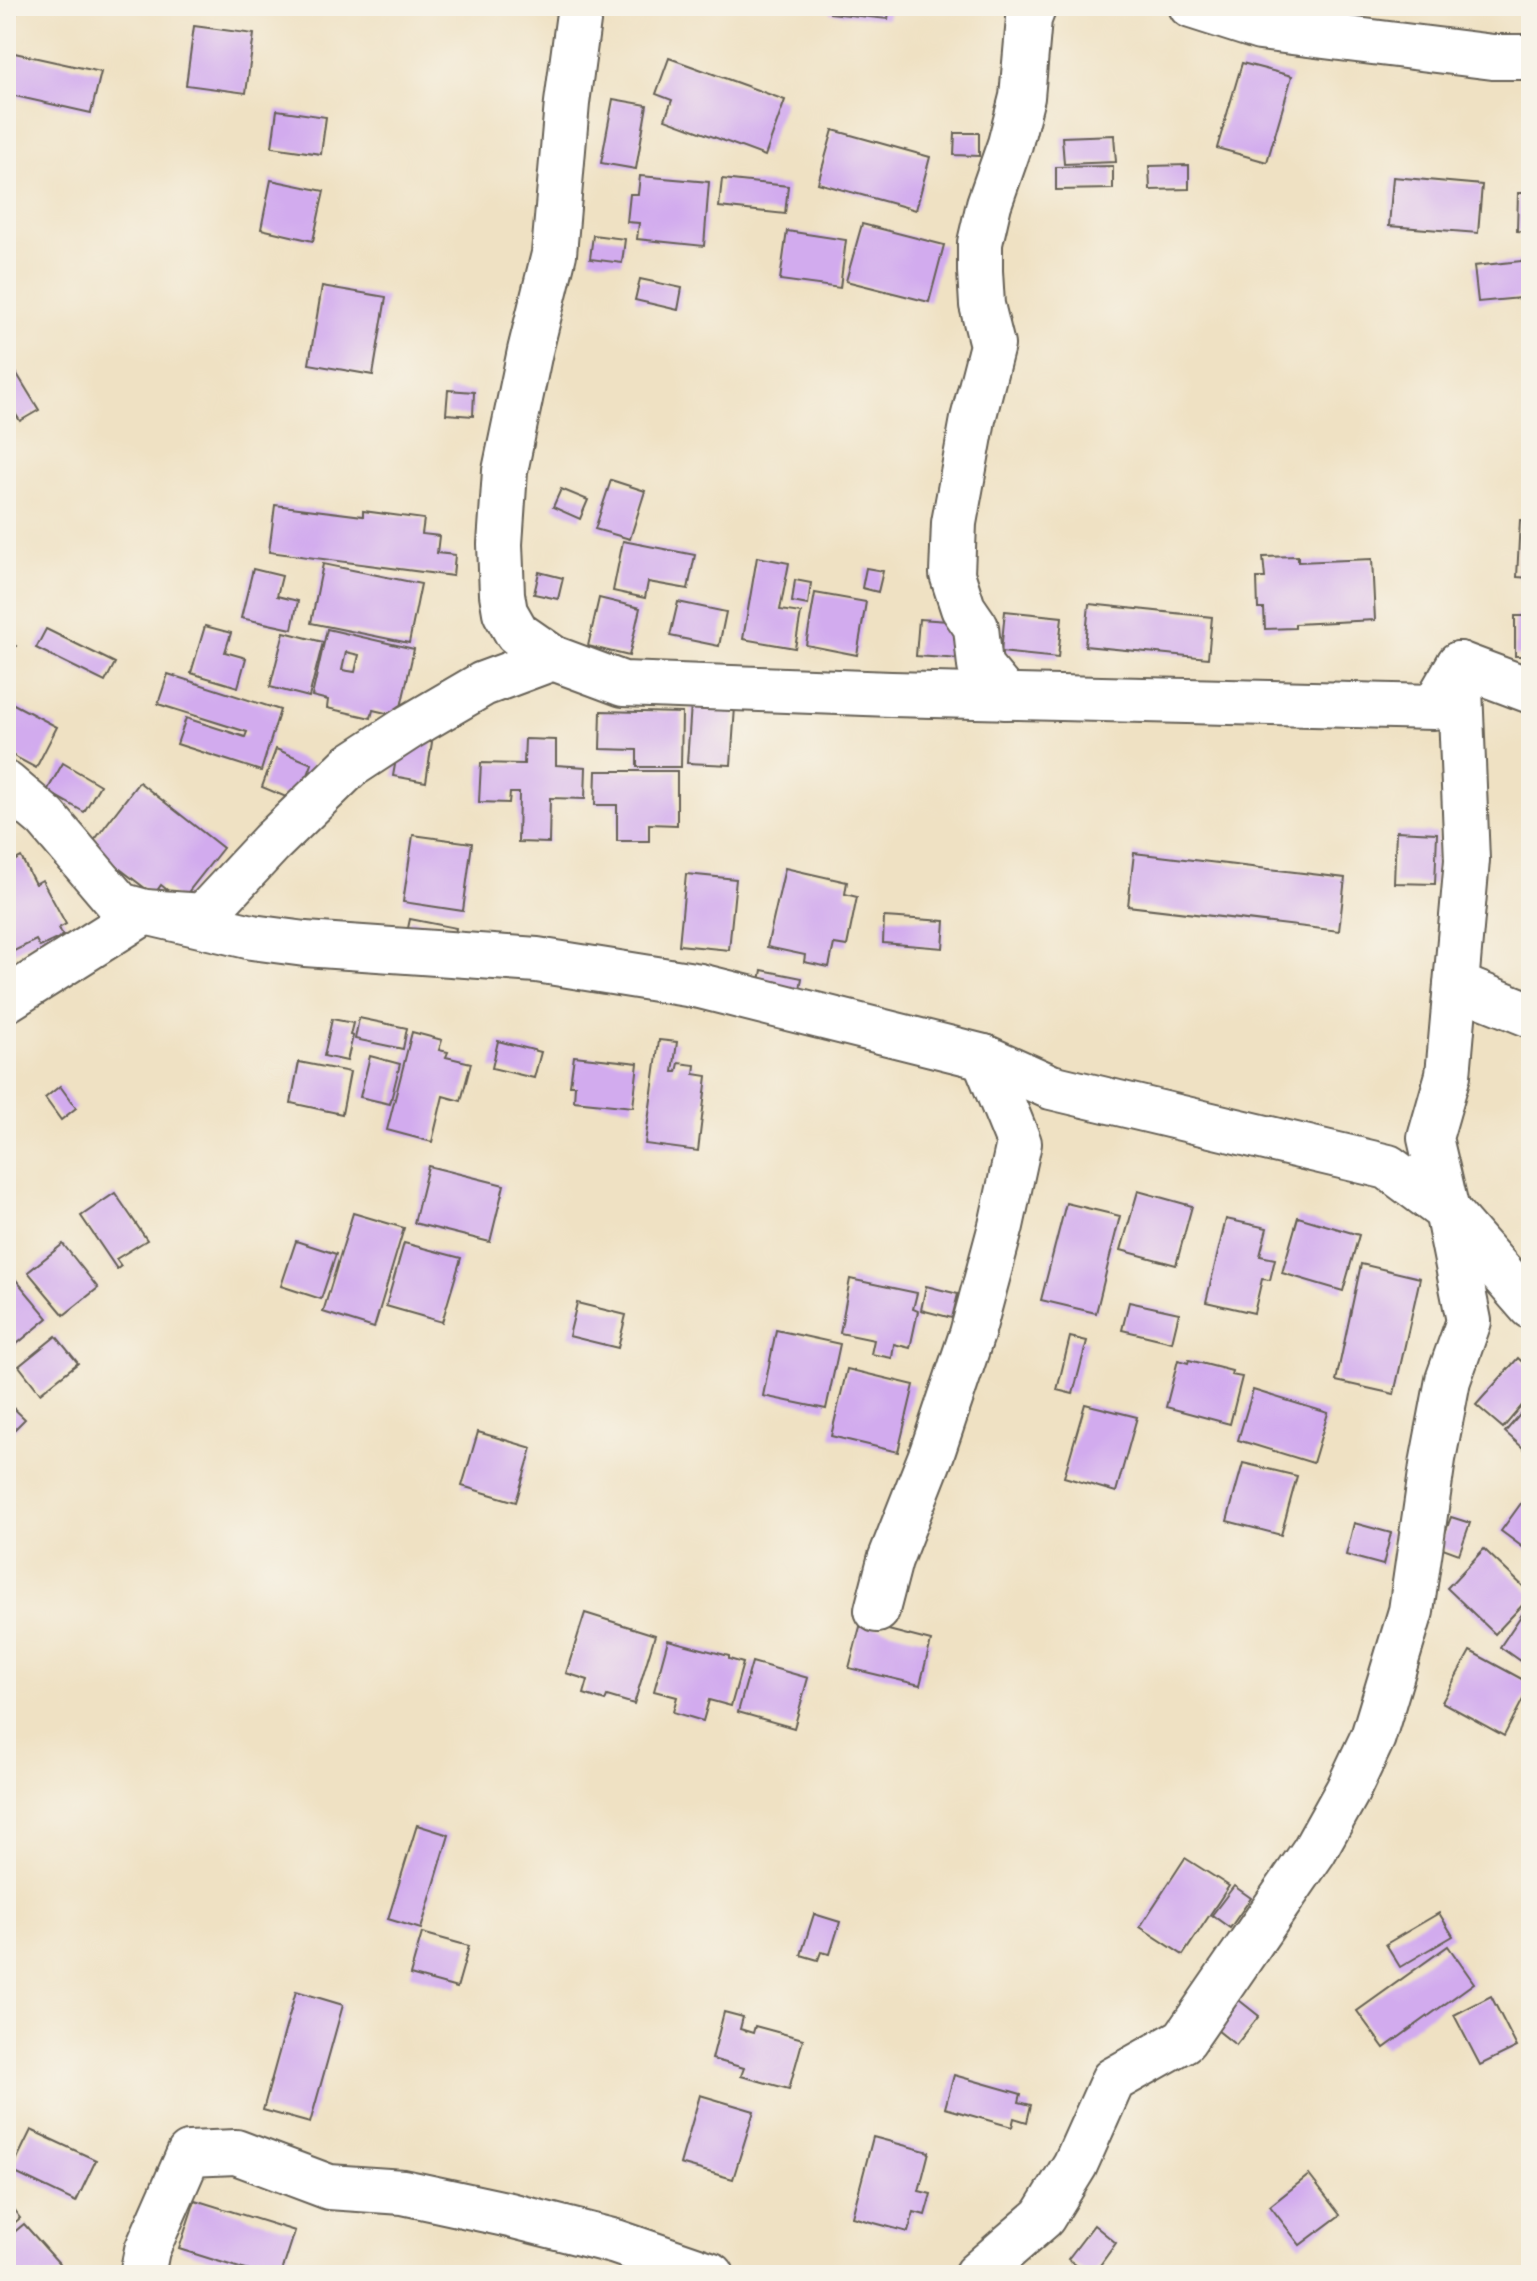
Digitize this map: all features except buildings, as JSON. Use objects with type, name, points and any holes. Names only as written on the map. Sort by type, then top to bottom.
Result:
[{"type":"street","points":[[580,6],[567,103],[554,254],[505,471],[500,544],[502,594],[505,612],[517,633],[553,658],[623,684],[1006,697],[1434,707],[1459,664]]},
{"type":"street","points":[[1006,697],[980,666],[976,627],[963,608],[952,574],[954,523],[973,419],[992,345],[982,305],[980,243],[1022,97],[1029,19],[1034,6]]},
{"type":"street","points":[[1191,6],[1260,28],[1493,57],[1531,57]]},
{"type":"street","points":[[6,1000],[145,912],[203,916],[271,843],[350,766],[483,684],[553,658]]},
{"type":"street","points":[[1459,664],[1531,691]]},
{"type":"street","points":[[976,2275],[1043,2217],[1075,2165],[1113,2080],[1184,2040],[1314,1851],[1373,1737],[1411,1611],[1448,1380],[1469,1321],[1430,1138],[1448,1075],[1467,860],[1459,664]]},
{"type":"street","points":[[6,784],[46,818],[120,905],[145,912],[252,937],[305,944],[537,960],[700,986],[984,1057],[1051,1087],[1388,1167],[1447,1211],[1531,1307]]},
{"type":"street","points":[[1456,985],[1531,1015]]},
{"type":"street","points":[[877,1610],[890,1560],[932,1453],[972,1334],[1019,1143],[984,1057]]},
{"type":"street","points":[[142,2275],[147,2250],[189,2154],[236,2152],[329,2187],[403,2192],[510,2215],[616,2242],[712,2275]]}]
